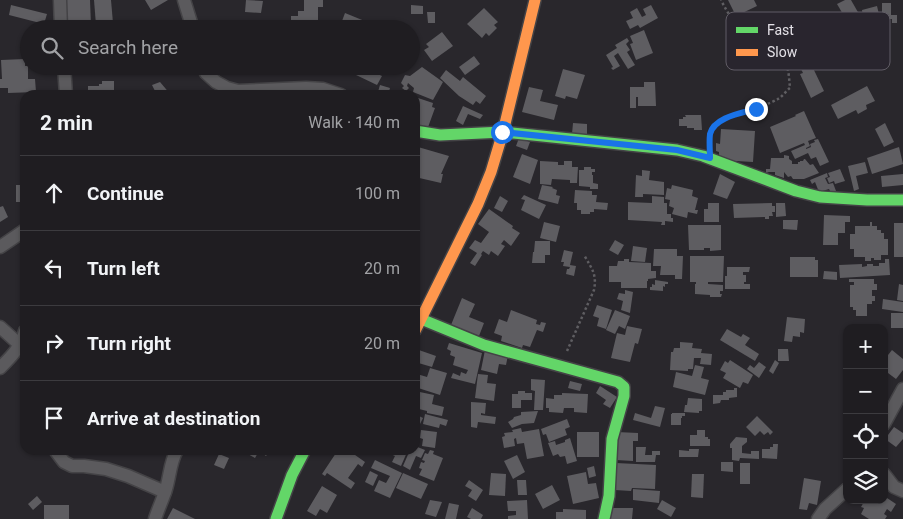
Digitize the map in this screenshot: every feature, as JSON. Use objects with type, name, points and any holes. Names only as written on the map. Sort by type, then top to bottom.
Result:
[{"type":"street","points":[[60,0],[61,20]]},
{"type":"street","points":[[184,0],[190,20]]},
{"type":"street","points":[[535,0],[491,172],[478,204],[421,319],[484,345],[618,382],[624,387],[624,396],[612,439],[609,496],[604,519]]},
{"type":"street","points":[[65,75],[66,90]]},
{"type":"street","points":[[208,75],[216,82],[234,90]]},
{"type":"street","points":[[261,90],[306,88],[326,90]]},
{"type":"street","points":[[420,132],[440,135],[502,132],[677,150],[710,158],[796,191],[820,197],[903,200]]},
{"type":"street","points":[[0,246],[20,233]]},
{"type":"street","points":[[0,328],[20,344]]},
{"type":"street","points":[[0,368],[20,349]]},
{"type":"street","points":[[888,417],[903,389]]},
{"type":"street","points":[[59,455],[64,462],[72,466],[106,469],[165,492]]},
{"type":"street","points":[[155,519],[165,492],[174,455]]},
{"type":"street","points":[[276,519],[285,491],[302,455]]},
{"type":"street","points":[[888,479],[894,487],[903,491]]},
{"type":"street","points":[[818,519],[825,509],[843,493]]},
{"type":"path","points":[[721,0],[727,12]]},
{"type":"path","points":[[710,158],[710,134],[714,126],[721,120],[756,109],[779,98],[790,88],[788,70]]},
{"type":"path","points":[[560,367],[594,290],[594,272],[584,255]]},
{"type":"building","points":[[63,0],[90,0],[91,20],[63,20]]},
{"type":"building","points":[[94,0],[111,0],[113,20],[96,20]]},
{"type":"building","points":[[145,0],[168,0],[151,10]]},
{"type":"building","points":[[246,0],[263,1],[261,13],[245,12]]},
{"type":"building","points":[[304,0],[323,0],[323,7],[318,7],[318,20],[291,20],[291,16],[298,16],[298,11],[304,11]]},
{"type":"building","points":[[728,0],[754,0],[757,6],[744,12],[734,12]]},
{"type":"building","points":[[845,0],[851,0],[858,12],[842,12],[837,4]]},
{"type":"building","points":[[882,3],[891,3],[891,15],[897,15],[897,23],[892,23],[890,12],[882,12]]},
{"type":"building","points":[[11,5],[47,14],[45,20],[28,20],[9,15]]},
{"type":"building","points":[[411,5],[423,6],[423,14],[411,14]]},
{"type":"building","points":[[651,5],[658,18],[640,28],[638,25],[630,29],[626,21],[633,18],[630,12],[637,8],[642,17],[646,15],[643,9]]},
{"type":"building","points":[[877,6],[878,12],[862,12],[862,10]]},
{"type":"building","points":[[484,8],[498,22],[494,25],[497,28],[489,36],[486,33],[482,38],[467,24]]},
{"type":"building","points":[[427,12],[435,12],[435,23],[428,23]]},
{"type":"building","points":[[345,13],[362,20],[342,20]]},
{"type":"building","points":[[644,30],[653,53],[636,60],[630,44],[633,43],[630,36]]},
{"type":"building","points":[[442,32],[453,46],[432,61],[424,50],[429,47],[426,44]]},
{"type":"building","points":[[627,38],[629,41],[626,44],[630,50],[627,52],[635,65],[628,69],[618,53],[614,56],[620,66],[613,70],[606,55],[617,48],[615,45]]},
{"type":"building","points":[[474,56],[480,64],[465,75],[459,67]]},
{"type":"building","points":[[20,59],[20,75],[28,75],[28,79],[35,79],[36,90],[20,90],[20,93],[8,93],[8,88],[0,88],[0,79],[2,79],[1,60]]},
{"type":"building","points":[[422,67],[443,82],[433,100],[420,95],[420,90],[414,90],[414,88],[408,83],[407,86],[409,88],[407,90],[402,88],[404,86],[401,83],[405,75],[420,75],[420,68]]},
{"type":"building","points":[[563,69],[585,75],[577,99],[566,96],[565,99],[555,96]]},
{"type":"building","points":[[446,70],[460,81],[463,77],[486,96],[480,104],[476,101],[473,105],[459,96],[440,78]]},
{"type":"building","points":[[802,70],[814,70],[824,91],[811,98],[800,74],[803,73]]},
{"type":"building","points":[[356,75],[382,76],[377,85]]},
{"type":"building","points":[[102,81],[114,81],[114,90],[88,90],[88,86],[99,86],[99,84],[102,84]]},
{"type":"building","points":[[160,82],[167,90],[154,90],[152,85]]},
{"type":"building","points":[[644,82],[655,82],[656,106],[638,106],[638,97],[636,97],[636,108],[630,108],[630,87],[644,87]]},
{"type":"building","points":[[380,85],[390,88],[389,90],[378,90]]},
{"type":"building","points":[[867,86],[875,101],[866,105],[867,109],[858,114],[856,110],[838,119],[831,105]]},
{"type":"building","points":[[529,87],[543,90],[540,101],[558,105],[554,120],[522,112]]},
{"type":"building","points":[[420,99],[433,103],[432,107],[435,108],[427,130],[420,127]]},
{"type":"building","points":[[463,106],[483,115],[480,119],[468,114],[463,125],[456,121]]},
{"type":"building","points":[[804,111],[816,138],[808,141],[810,146],[806,149],[811,147],[810,144],[815,142],[814,140],[818,139],[829,162],[820,166],[816,157],[811,159],[808,153],[795,159],[791,151],[805,145],[804,143],[780,153],[770,127]]},
{"type":"building","points":[[685,115],[701,115],[702,130],[679,126],[679,119],[686,117]]},
{"type":"building","points":[[573,123],[587,124],[587,134],[572,134]]},
{"type":"building","points":[[885,123],[894,142],[884,147],[875,129]]},
{"type":"building","points":[[721,129],[755,131],[753,162],[719,160],[716,143],[720,144]]},
{"type":"building","points":[[519,138],[530,142],[527,150],[516,146]]},
{"type":"building","points":[[899,147],[903,164],[872,174],[867,158]]},
{"type":"building","points":[[420,148],[449,156],[441,174],[443,174],[441,183],[420,178]]},
{"type":"building","points":[[522,154],[538,160],[530,184],[513,177]]},
{"type":"building","points":[[784,155],[789,156],[792,164],[798,164],[798,162],[805,159],[810,165],[813,164],[819,173],[804,179],[793,179],[784,172],[784,178],[775,175],[775,172],[766,173],[766,169],[770,169],[771,158],[784,158]]},
{"type":"building","points":[[540,161],[558,162],[558,165],[564,165],[564,161],[572,161],[572,167],[578,167],[577,183],[570,183],[570,180],[552,179],[551,185],[540,184]]},
{"type":"building","points":[[865,162],[868,173],[856,176],[859,189],[854,191],[848,166]]},
{"type":"building","points":[[584,167],[595,169],[595,172],[592,172],[593,183],[598,184],[598,189],[579,186],[579,170],[584,170]]},
{"type":"building","points":[[840,169],[845,181],[835,184],[834,181],[829,183],[827,178],[830,177],[828,173]]},
{"type":"building","points":[[642,170],[650,171],[649,180],[664,182],[664,195],[643,194],[643,197],[635,197],[636,175],[642,176]]},
{"type":"building","points":[[827,173],[828,177],[825,178],[828,184],[833,183],[836,191],[831,193],[829,189],[819,192],[815,182],[812,184],[810,180]]},
{"type":"building","points":[[720,174],[735,182],[727,199],[713,194]]},
{"type":"building","points":[[903,174],[903,185],[882,187],[881,176]]},
{"type":"building","points":[[16,185],[20,185],[20,202],[16,202]]},
{"type":"building","points":[[542,185],[553,187],[557,190],[556,195],[560,196],[558,204],[538,199]]},
{"type":"building","points":[[672,185],[693,190],[692,196],[698,198],[695,210],[698,210],[697,214],[688,212],[687,218],[672,214],[674,208],[669,206],[670,200],[665,199],[667,188],[671,189]]},
{"type":"building","points":[[575,190],[592,191],[592,195],[597,195],[596,202],[608,203],[607,210],[594,209],[594,212],[590,212],[590,214],[581,214],[581,210],[577,210],[577,203],[574,203]]},
{"type":"building","points":[[524,195],[546,205],[539,219],[521,210],[525,200],[521,199]]},
{"type":"building","points":[[500,196],[508,201],[502,212],[494,208]]},
{"type":"building","points":[[652,196],[664,197],[664,203],[667,203],[667,214],[671,214],[673,222],[665,221],[665,225],[661,225],[662,222],[628,220],[628,202],[652,203]]},
{"type":"building","points":[[708,203],[719,203],[719,222],[704,222],[704,209],[708,209]]},
{"type":"building","points":[[772,203],[772,206],[775,206],[775,212],[772,212],[773,216],[769,216],[769,219],[765,219],[765,217],[734,218],[733,204]]},
{"type":"building","points":[[776,203],[785,203],[786,216],[776,217]]},
{"type":"building","points":[[3,206],[8,217],[0,222],[0,207]]},
{"type":"building","points":[[489,209],[520,233],[511,246],[504,240],[501,244],[505,246],[498,256],[491,251],[489,255],[483,251],[475,266],[470,263],[477,253],[469,248],[475,240],[481,243],[489,232],[478,224]]},
{"type":"building","points":[[824,215],[850,216],[850,222],[845,222],[845,233],[838,233],[838,245],[823,245]]},
{"type":"building","points":[[783,220],[798,220],[797,230],[783,229]]},
{"type":"building","points":[[544,222],[560,226],[556,242],[540,238]]},
{"type":"building","points":[[870,222],[872,222],[872,226],[877,226],[877,230],[881,230],[881,233],[884,233],[884,239],[888,239],[888,255],[881,255],[881,260],[871,258],[871,261],[865,261],[865,257],[854,257],[854,249],[850,249],[850,234],[855,234],[855,226],[870,226]]},
{"type":"building","points":[[894,223],[903,223],[903,257],[894,257]]},
{"type":"building","points":[[688,225],[721,225],[721,250],[710,251],[710,248],[704,248],[704,250],[689,250]]},
{"type":"building","points":[[615,240],[624,245],[618,255],[609,250]]},
{"type":"building","points":[[535,241],[550,241],[550,255],[545,255],[545,263],[532,263]]},
{"type":"building","points":[[633,246],[647,248],[645,262],[631,261]]},
{"type":"building","points":[[654,249],[677,249],[677,256],[683,256],[682,279],[675,279],[675,275],[660,275],[661,266],[653,266]]},
{"type":"building","points":[[564,250],[573,252],[570,265],[576,266],[574,276],[566,274],[567,269],[570,267],[563,266],[564,262],[561,262]]},
{"type":"building","points":[[690,256],[724,256],[723,282],[708,282],[708,284],[723,285],[723,291],[720,291],[721,297],[695,294],[696,282],[690,282]]},
{"type":"building","points":[[790,257],[815,257],[815,260],[818,260],[818,277],[790,277]]},
{"type":"building","points":[[624,259],[629,259],[629,262],[651,263],[651,271],[656,271],[656,278],[648,279],[647,288],[621,288],[621,282],[609,282],[609,266],[617,266],[618,261],[624,261]]},
{"type":"building","points":[[885,259],[889,259],[890,275],[840,278],[839,265],[862,264],[862,267],[867,266],[867,264],[873,264],[873,266],[879,266],[879,263],[885,263]]},
{"type":"building","points":[[727,267],[750,267],[749,272],[743,272],[743,275],[746,275],[746,282],[744,284],[750,284],[750,289],[725,289]]},
{"type":"building","points":[[824,271],[837,272],[837,280],[823,279]]},
{"type":"building","points":[[849,279],[874,279],[874,284],[877,284],[877,290],[872,290],[872,296],[875,296],[875,301],[872,301],[872,304],[867,304],[867,316],[856,316],[856,310],[850,307],[850,285],[854,285],[854,282],[849,282]]},
{"type":"building","points":[[655,280],[668,282],[668,284],[665,284],[665,287],[663,286],[663,291],[650,290],[652,284],[655,285]]},
{"type":"building","points":[[899,284],[903,285],[903,301],[897,300]]},
{"type":"building","points":[[625,290],[633,292],[630,313],[621,310],[623,301],[617,299],[619,293],[625,294]]},
{"type":"building","points":[[462,298],[475,304],[469,317],[484,323],[479,336],[451,325]]},
{"type":"building","points":[[883,299],[903,302],[903,312],[882,309]]},
{"type":"building","points":[[597,305],[612,310],[606,329],[597,326],[599,318],[593,316]]},
{"type":"building","points":[[511,310],[537,320],[536,324],[546,323],[543,332],[537,330],[530,347],[523,345],[522,348],[501,341],[502,336],[494,333],[499,319],[507,322]]},
{"type":"building","points":[[615,310],[630,316],[625,329],[619,326],[615,334],[606,330]]},
{"type":"building","points":[[891,313],[903,313],[903,328],[891,328]]},
{"type":"building","points":[[787,317],[805,319],[804,333],[800,332],[800,337],[793,336],[792,342],[784,341]]},
{"type":"building","points":[[627,326],[642,329],[638,344],[635,343],[630,362],[611,358],[617,333],[625,335]]},
{"type":"building","points":[[727,329],[741,337],[743,334],[750,338],[745,345],[759,354],[755,361],[720,340]]},
{"type":"building","points":[[680,342],[693,343],[692,348],[702,349],[701,353],[712,354],[711,365],[700,364],[701,358],[694,358],[693,369],[688,369],[688,371],[670,370],[671,352],[673,352],[674,348],[680,348]]},
{"type":"building","points":[[449,343],[482,353],[475,384],[451,378],[453,373],[460,376],[461,372],[466,374],[468,370],[453,365],[455,357],[450,355],[451,351],[447,349]]},
{"type":"building","points":[[778,349],[788,349],[789,361],[778,361]]},
{"type":"building","points":[[420,350],[436,356],[432,367],[420,363]]},
{"type":"building","points":[[485,350],[508,355],[506,365],[499,364],[497,374],[481,370]]},
{"type":"building","points":[[892,350],[903,359],[903,370],[896,379],[888,373],[888,355]]},
{"type":"building","points":[[730,360],[753,375],[748,384],[743,382],[740,388],[723,378],[726,373],[720,370],[725,361],[728,363]]},
{"type":"building","points":[[775,360],[779,363],[773,374],[769,371]]},
{"type":"building","points":[[759,362],[766,367],[759,378],[747,369],[750,365],[754,368]]},
{"type":"building","points":[[695,365],[704,367],[701,378],[709,380],[705,395],[673,387],[676,372],[692,376]]},
{"type":"building","points":[[430,368],[447,373],[440,395],[420,389],[420,375],[427,377]]},
{"type":"building","points":[[478,374],[488,375],[487,383],[496,384],[494,401],[475,398]]},
{"type":"building","points":[[531,379],[545,380],[543,410],[534,410],[535,391],[531,390]]},
{"type":"building","points":[[570,381],[582,384],[580,391],[568,388]]},
{"type":"building","points":[[600,386],[617,397],[610,408],[603,404],[606,400],[596,393]]},
{"type":"building","points":[[734,388],[737,388],[737,397],[721,400],[720,403],[713,404],[713,395],[723,395],[723,392],[726,392],[726,390],[734,390]]},
{"type":"building","points":[[518,391],[532,393],[532,400],[521,400],[521,408],[512,408],[512,394],[518,394]]},
{"type":"building","points":[[420,392],[434,395],[432,404],[444,407],[442,416],[427,413],[427,411],[420,409]]},
{"type":"building","points":[[562,393],[588,394],[587,413],[574,412],[574,408],[564,408],[563,413],[549,412],[549,408],[546,408],[546,398],[554,399],[554,395],[562,395]]},
{"type":"building","points":[[688,398],[702,399],[702,411],[699,411],[699,413],[684,412]]},
{"type":"building","points":[[471,402],[486,403],[485,414],[481,413],[481,415],[496,417],[495,424],[478,422],[477,428],[471,427]]},
{"type":"building","points":[[655,406],[665,408],[660,427],[633,420],[635,413],[651,418]]},
{"type":"building","points":[[538,411],[534,423],[522,424],[512,428],[508,422],[514,417],[521,415],[521,412]]},
{"type":"building","points":[[672,413],[685,413],[685,416],[681,418],[681,425],[671,425]]},
{"type":"building","points":[[425,414],[448,420],[446,426],[440,424],[439,428],[423,424]]},
{"type":"building","points":[[757,416],[773,432],[770,435],[768,432],[764,435],[760,431],[755,436],[746,427]]},
{"type":"building","points":[[567,419],[570,427],[565,429],[567,435],[549,442],[546,434],[543,435],[541,429]]},
{"type":"building","points":[[894,427],[903,433],[903,439],[896,447],[888,441],[888,435]]},
{"type":"building","points":[[521,428],[522,432],[539,429],[544,456],[527,459],[524,443],[517,444],[516,438],[514,439],[515,446],[504,448],[502,437],[505,436],[504,433],[513,432],[512,430]]},
{"type":"building","points":[[421,430],[437,432],[435,448],[422,446]]},
{"type":"building","points":[[697,430],[705,430],[705,437],[710,439],[710,446],[690,446],[690,435],[697,435]]},
{"type":"building","points":[[577,432],[599,432],[599,457],[577,457]]},
{"type":"building","points":[[617,432],[638,433],[638,441],[633,441],[633,461],[616,460]]},
{"type":"building","points":[[736,437],[747,438],[747,442],[742,446],[742,453],[751,454],[751,451],[759,451],[759,459],[740,458],[739,461],[732,460],[730,444]]},
{"type":"building","points":[[570,438],[577,461],[567,464],[565,456],[560,457],[558,454],[553,456],[548,443],[555,441],[556,445]]},
{"type":"building","points":[[773,444],[778,444],[777,459],[762,458],[762,449],[770,449],[770,447],[773,447]]},
{"type":"building","points":[[636,447],[646,447],[645,455],[652,455],[652,451],[660,451],[660,455],[656,455],[655,462],[636,462]]},
{"type":"building","points":[[420,448],[425,450],[421,458],[416,456],[410,470],[403,466],[408,455],[420,455]]},
{"type":"building","points":[[689,449],[699,449],[698,457],[679,457],[679,450],[689,451]]},
{"type":"building","points":[[430,450],[434,451],[433,454],[443,458],[434,481],[419,475],[422,469],[419,468],[421,462],[424,463],[425,461],[422,460],[425,453],[428,454]]},
{"type":"building","points":[[219,455],[229,458],[224,469],[214,465]]},
{"type":"building","points":[[335,455],[355,455],[365,462],[362,467],[358,464],[348,478],[355,483],[351,489],[327,473],[325,476],[322,474]]},
{"type":"building","points":[[393,455],[406,455],[401,466],[392,462],[395,456]]},
{"type":"building","points":[[517,455],[525,472],[513,479],[504,461]]},
{"type":"building","points":[[375,460],[402,473],[390,498],[374,491],[379,480],[386,483],[390,476],[371,468]]},
{"type":"building","points":[[721,462],[733,462],[733,472],[721,471]]},
{"type":"building","points":[[616,463],[656,465],[655,489],[632,488],[631,491],[615,490]]},
{"type":"building","points":[[740,463],[750,463],[750,484],[740,484]]},
{"type":"building","points":[[594,466],[596,476],[589,478],[587,468]]},
{"type":"building","points":[[370,471],[378,475],[373,486],[365,482]]},
{"type":"building","points":[[586,472],[588,484],[596,483],[599,498],[573,504],[567,476]]},
{"type":"building","points":[[403,473],[428,484],[421,499],[396,488]]},
{"type":"building","points":[[491,473],[506,474],[505,496],[489,495]]},
{"type":"building","points":[[692,474],[704,474],[703,498],[691,497]]},
{"type":"building","points":[[804,478],[821,481],[817,505],[809,503],[807,510],[799,509]]},
{"type":"building","points":[[469,480],[483,490],[476,501],[468,496],[472,490],[465,486]]},
{"type":"building","points":[[517,480],[526,480],[527,495],[518,495]]},
{"type":"building","points":[[552,485],[560,500],[543,509],[535,494]]},
{"type":"building","points":[[322,486],[337,495],[327,513],[320,509],[316,516],[307,511]]},
{"type":"building","points":[[633,489],[660,491],[659,503],[633,500]]},
{"type":"building","points":[[37,496],[42,502],[33,510],[28,504]]},
{"type":"building","points":[[888,499],[896,504],[891,512],[887,509],[884,514],[887,516],[885,519],[869,519],[861,514],[864,508],[861,507],[863,504],[888,504]]},
{"type":"building","points":[[430,500],[442,502],[436,517],[425,514]]},
{"type":"building","points":[[527,500],[528,519],[508,519],[508,516],[516,515],[516,511],[508,511],[507,501]]},
{"type":"building","points":[[662,500],[676,508],[671,517],[657,509]]},
{"type":"building","points":[[449,503],[459,505],[456,519],[445,519]]},
{"type":"building","points":[[44,505],[69,505],[69,519],[44,519]]},
{"type":"building","points":[[173,508],[195,519],[167,519]]},
{"type":"building","points":[[472,508],[483,515],[481,519],[467,517]]},
{"type":"building","points":[[608,508],[633,508],[632,519],[608,519]]},
{"type":"building","points":[[563,509],[586,510],[586,519],[556,519],[556,512],[563,512]]},
{"type":"traffic: fast","points":[[420,132],[440,135],[503,132],[677,150],[703,156],[796,191],[820,197],[903,200]]},
{"type":"traffic: fast","points":[[421,319],[484,345],[618,382],[624,387],[624,396],[612,439],[609,496],[604,519]]},
{"type":"traffic: fast","points":[[276,519],[292,475],[302,455]]},
{"type":"traffic: slow","points":[[420,321],[478,204],[491,172],[503,132],[535,0]]},
{"type":"route","points":[[502,132],[677,150],[710,158],[710,134],[714,126],[721,120],[756,109]]}]
